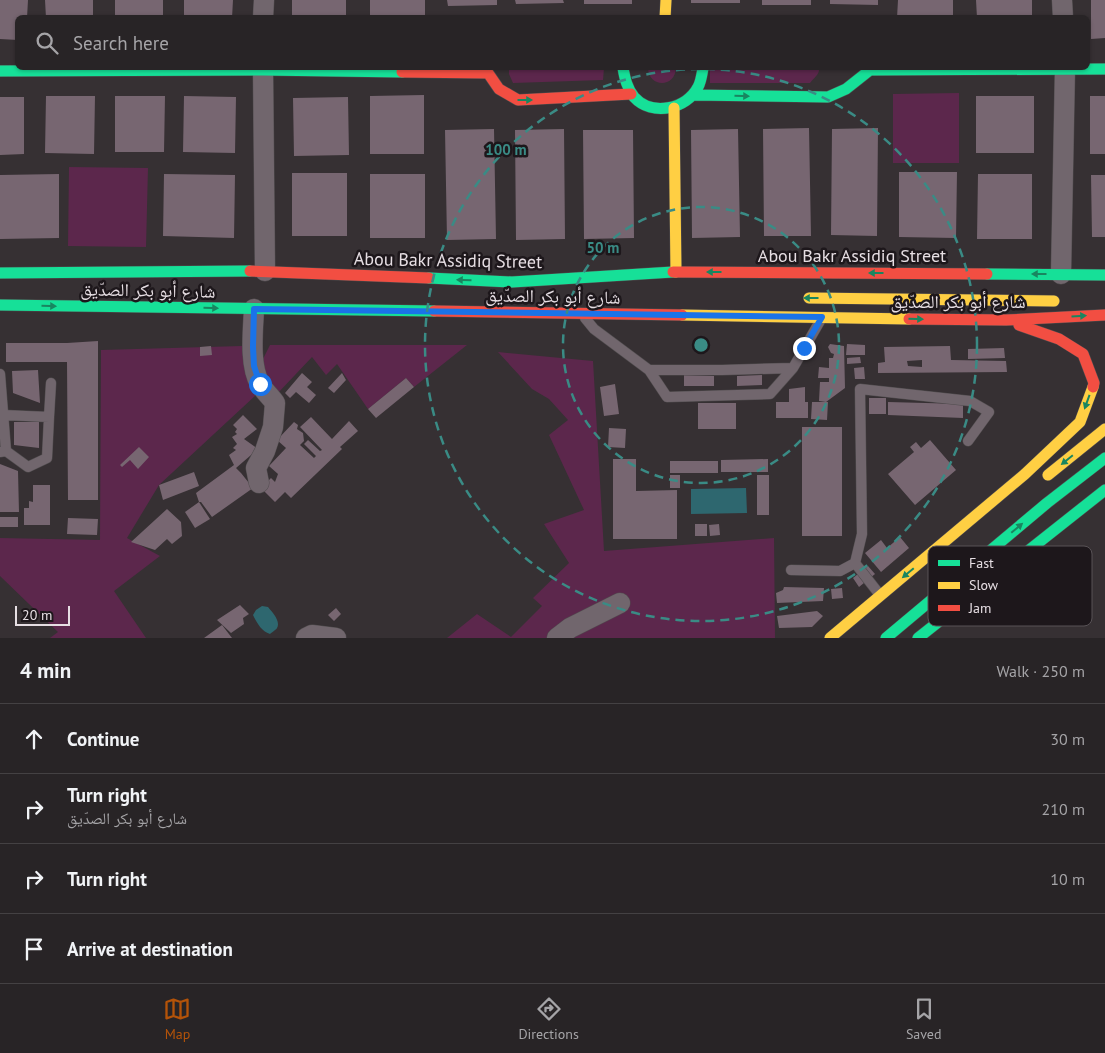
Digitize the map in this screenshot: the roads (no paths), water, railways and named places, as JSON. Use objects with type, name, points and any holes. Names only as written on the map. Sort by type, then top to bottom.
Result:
[{"type":"main road","points":[[665,15],[666,0]]},
{"type":"main road","points":[[1090,69],[1105,69]]},
{"type":"main road","points":[[0,71],[132,70]]},
{"type":"main road","points":[[489,70],[499,89],[518,100],[631,94]]},
{"type":"main road","points":[[623,70],[625,83],[631,94],[640,102],[662,110],[674,108],[684,103],[693,95],[699,86],[703,70]]},
{"type":"main road","points":[[693,95],[828,98],[846,89],[868,70]]},
{"type":"main road","points":[[674,108],[676,272]]},
{"type":"main road","name":"Abou Bakr Assidiq Street","points":[[0,273],[265,272],[512,282],[676,272],[1105,275]]},
{"type":"main road","points":[[512,282],[538,291]]},
{"type":"main road","points":[[795,298],[1067,301]]},
{"type":"main road","name":"شارع أبو بكر الصدّيق","points":[[0,305],[1006,320],[1105,315]]},
{"type":"main road","points":[[939,546],[1025,474],[1080,422],[1094,384],[1083,354],[1059,339],[1006,320]]},
{"type":"main road","points":[[1037,484],[1105,429]]},
{"type":"main road","points":[[996,546],[1105,458]]},
{"type":"main road","points":[[1034,546],[1105,490]]},
{"type":"main road","points":[[830,638],[928,556]]},
{"type":"main road","points":[[886,638],[928,603]]},
{"type":"main road","points":[[843,638],[880,610]]},
{"type":"main road","points":[[918,638],[933,626]]},
{"type":"street","points":[[263,15],[264,0]]},
{"type":"street","points":[[1062,0],[1063,15]]},
{"type":"street","points":[[263,70],[265,272]]},
{"type":"street","points":[[1061,274],[1065,70]]},
{"type":"street","points":[[254,309],[254,366],[260,384],[276,403],[273,427],[266,451],[256,468],[259,482]]},
{"type":"street","points":[[558,638],[570,628],[620,603]]},
{"type":"street","points":[[306,638],[312,635],[336,638]]},
{"type":"lane","points":[[581,314],[594,329],[649,370],[667,397],[770,394],[793,368],[822,317]]},
{"type":"lane","points":[[649,370],[793,368]]},
{"type":"lane","points":[[0,374],[3,452],[28,467],[47,458],[51,383]]},
{"type":"lane","points":[[791,570],[840,571],[855,563],[862,534],[860,389],[970,401],[989,412],[968,441]]},
{"type":"lane","points":[[3,415],[50,417]]},
{"type":"lane","points":[[855,563],[880,596]]},
{"type":"water","points":[[746,488],[747,513],[691,514],[691,489]]},
{"type":"water","points":[[262,606],[268,607],[278,622],[277,629],[270,634],[262,629],[253,615]]}]
